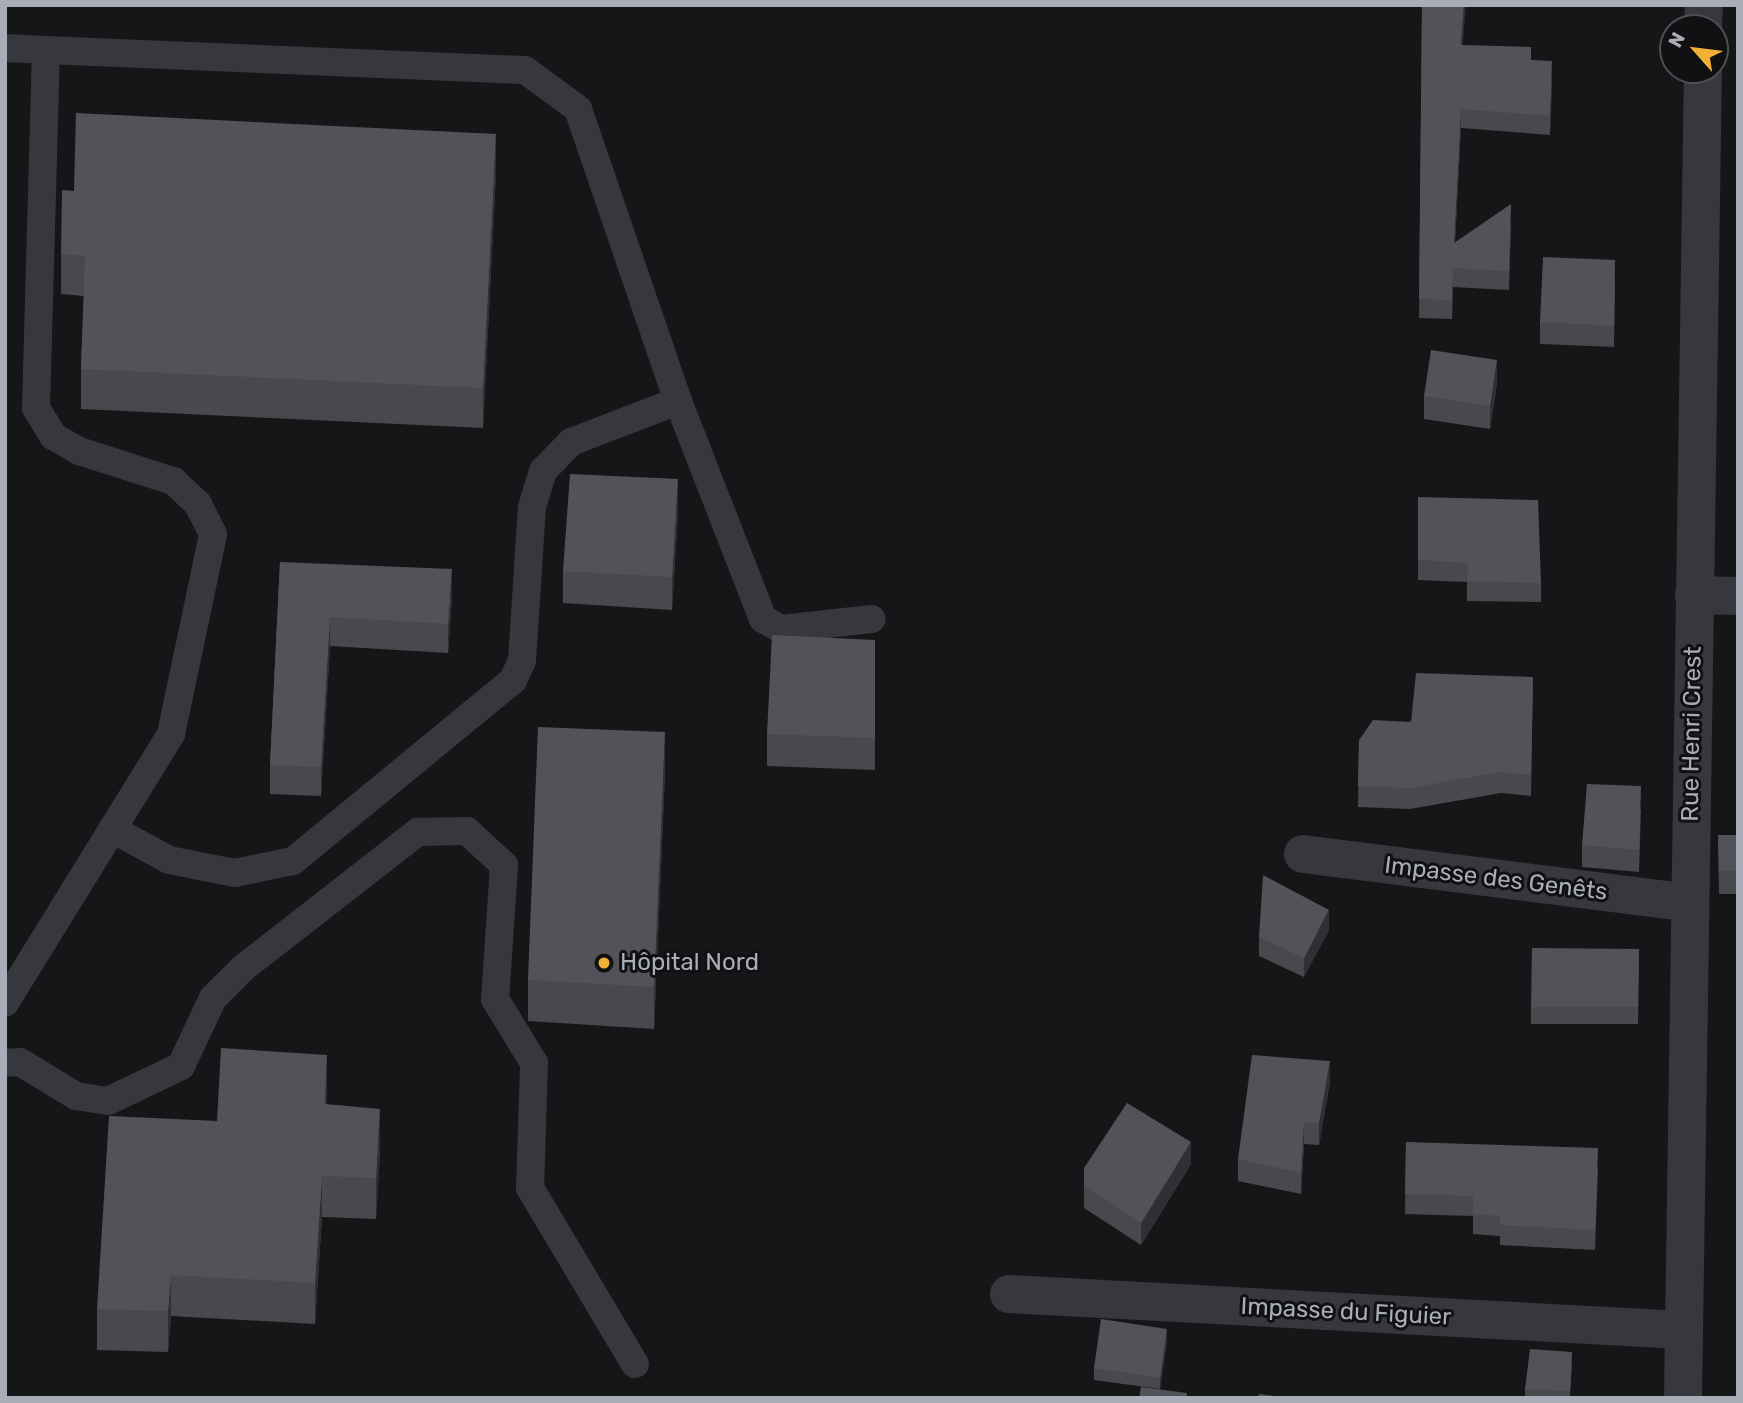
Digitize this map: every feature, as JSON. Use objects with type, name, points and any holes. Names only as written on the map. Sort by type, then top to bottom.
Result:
[{"type":"street","name":"Rue Henri Crest","points":[[1683,1398],[1703,84]]},
{"type":"street","points":[[1694,595],[1738,596]]},
{"type":"street","name":"Impasse des Genêts","points":[[1303,854],[1689,903]]},
{"type":"street","name":"Impasse du Figuier","points":[[1009,1294],[1682,1330]]},
{"type":"lane","points":[[5,48],[525,70],[578,109],[678,401],[763,619],[780,629],[871,619]]},
{"type":"lane","points":[[5,1003],[171,734],[213,534],[198,503],[173,481],[79,452],[53,436],[36,408],[46,50]]},
{"type":"lane","points":[[112,829],[169,860],[235,873],[293,861],[513,680],[522,661],[532,507],[543,471],[571,442],[678,401]]},
{"type":"lane","points":[[5,1063],[20,1062],[76,1096],[108,1101],[181,1066],[213,998],[243,968],[418,832],[467,831],[504,865],[495,999],[534,1063],[530,1188],[635,1364]]},
{"type":"building","points":[[1422,5],[1464,5],[1461,45],[1531,47],[1531,60],[1552,61],[1550,116],[1461,109],[1454,243],[1511,204],[1509,271],[1453,268],[1452,300],[1419,299]]},
{"type":"building","points":[[76,113],[496,134],[483,388],[81,369],[85,256],[61,254],[62,190],[74,191]]},
{"type":"building","points":[[1543,257],[1615,260],[1614,326],[1540,322]]},
{"type":"building","points":[[1431,350],[1497,360],[1490,406],[1424,396]]},
{"type":"building","points":[[570,474],[678,479],[672,577],[563,571]]},
{"type":"building","points":[[1418,497],[1538,500],[1541,583],[1467,581],[1468,563],[1418,560]]},
{"type":"building","points":[[280,562],[452,569],[448,624],[330,617],[321,767],[270,765]]},
{"type":"building","points":[[772,635],[875,640],[875,738],[767,734]]},
{"type":"building","points":[[1416,673],[1533,677],[1531,775],[1501,772],[1410,788],[1358,786],[1359,740],[1373,720],[1411,722]]},
{"type":"building","points":[[538,727],[665,732],[654,987],[528,980]]},
{"type":"building","points":[[1587,784],[1641,786],[1639,850],[1582,845]]},
{"type":"building","points":[[1718,835],[1738,835],[1738,871],[1719,871]]},
{"type":"building","points":[[1263,875],[1329,910],[1304,958],[1259,937]]},
{"type":"building","points":[[1532,948],[1639,949],[1638,1007],[1531,1007]]},
{"type":"building","points":[[221,1048],[327,1055],[325,1104],[380,1109],[376,1178],[322,1176],[315,1283],[171,1275],[168,1311],[97,1309],[109,1116],[217,1121]]},
{"type":"building","points":[[1252,1055],[1330,1061],[1319,1123],[1304,1123],[1301,1173],[1238,1159]]},
{"type":"building","points":[[1127,1103],[1191,1142],[1141,1223],[1084,1185],[1084,1168]]},
{"type":"building","points":[[1406,1142],[1598,1148],[1595,1230],[1500,1225],[1500,1216],[1473,1214],[1473,1196],[1405,1194]]},
{"type":"building","points":[[1101,1319],[1167,1329],[1160,1378],[1094,1368]]},
{"type":"building","points":[[1530,1349],[1572,1352],[1570,1391],[1525,1389]]},
{"type":"building","points":[[1141,1387],[1187,1393],[1187,1398],[1139,1398]]},
{"type":"building","points":[[1259,1394],[1288,1398],[1258,1398]]},
{"type":"place","name":"Hôpital Nord","points":[[604,963]]}]
